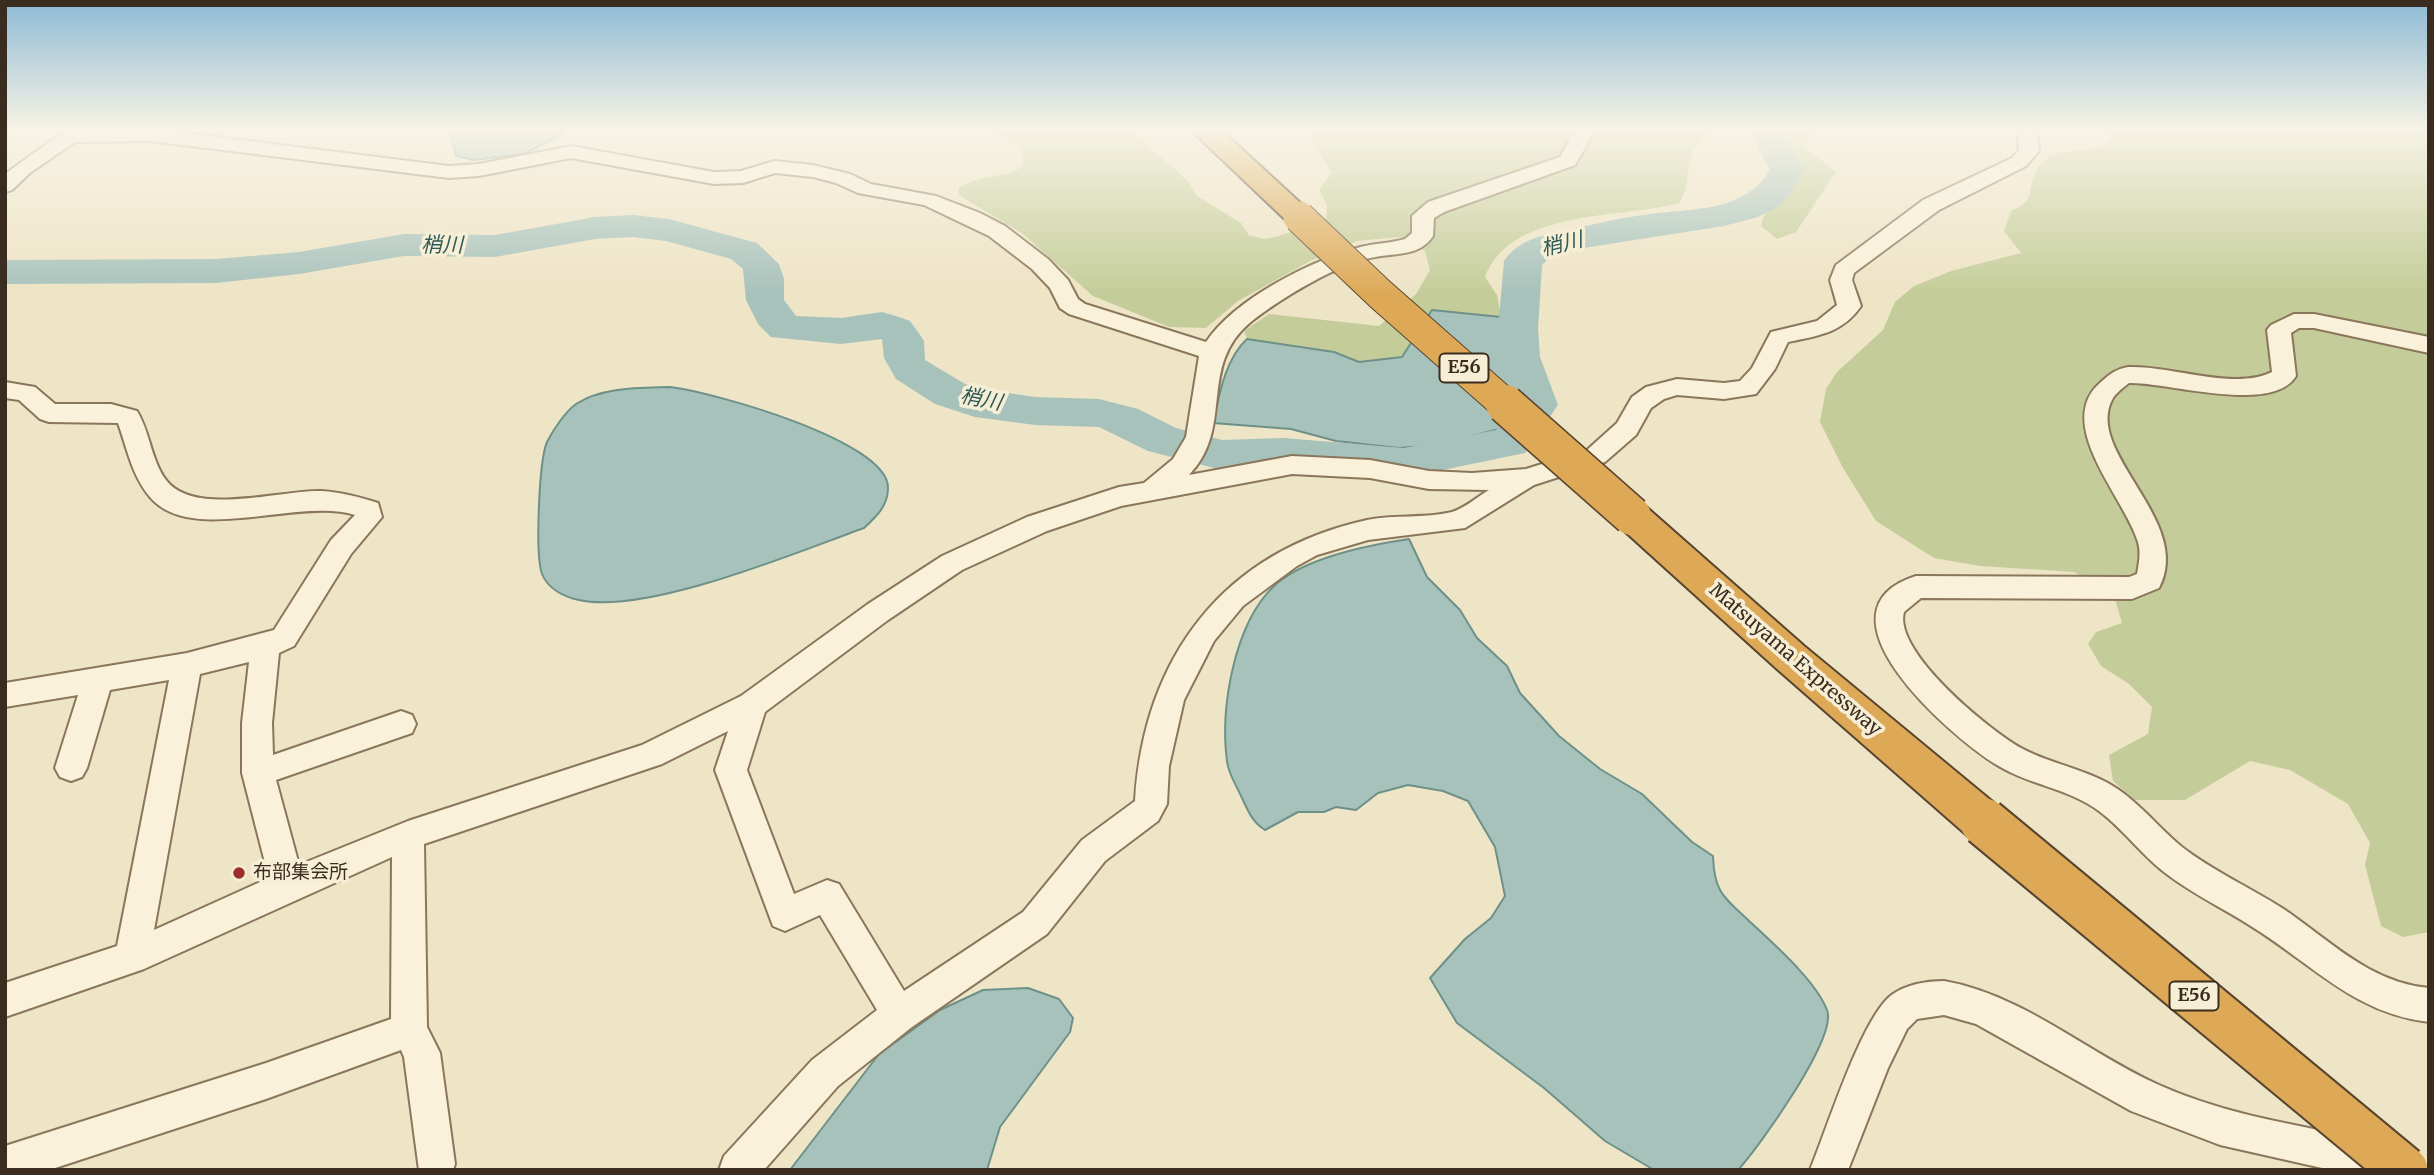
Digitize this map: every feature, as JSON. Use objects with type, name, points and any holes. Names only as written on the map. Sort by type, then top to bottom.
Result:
[{"type":"highway","name":"Matsuyama Expressway","points":[[1263,184],[1380,294],[1790,657],[1984,822],[2404,1170]]},
{"type":"street","points":[[855,184],[865,189],[929,200],[972,218],[997,231],[1040,264],[1060,285],[1068,303],[1077,309],[1212,352]]},
{"type":"street","points":[[1152,490],[1178,470],[1196,443],[1202,424],[1206,366],[1225,331],[1245,313],[1364,252],[1404,247],[1419,241],[1424,232],[1423,216],[1436,207],[1502,184]]},
{"type":"street","points":[[5,1000],[132,957],[288,885],[408,835],[651,755],[752,705],[878,612],[952,563],[1037,524],[1119,497],[1310,464],[1394,472],[1429,480],[1472,482],[1527,478],[1595,456],[1627,429],[1641,403],[1654,393],[1677,387],[1724,391],[1747,388],[1769,364],[1771,348],[1779,337],[1820,330],[1838,320],[1849,306],[1841,280],[1844,270],[1931,205],[1974,184]]},
{"type":"street","points":[[2429,345],[2336,324],[2294,321],[2279,330],[2280,344],[2286,355],[2284,376],[2272,385],[2231,386],[2156,375],[2123,375],[2108,387],[2098,402],[2098,433],[2117,478],[2152,541],[2154,560],[2149,580],[2132,588],[1916,587],[1898,598],[1888,617],[1891,636],[1901,655],[1956,715],[1988,744],[2014,759],[2084,785],[2109,800],[2185,869],[2270,919],[2338,971],[2376,991],[2411,1004],[2429,1004]]},
{"type":"street","points":[[5,390],[26,393],[49,413],[111,412],[128,418],[152,478],[163,494],[179,503],[199,509],[222,509],[305,501],[333,502],[369,510],[369,517],[329,563],[293,628],[284,638],[265,646],[187,665],[5,695]]},
{"type":"street","points":[[738,1170],[825,1073],[899,1015],[1035,923],[1050,909],[1081,864],[1100,845],[1147,811],[1151,804],[1153,766],[1169,701],[1204,633],[1233,598],[1287,559],[1308,548],[1368,530],[1456,521],[1527,478]]},
{"type":"street","points":[[265,646],[257,723],[258,773],[288,885]]},
{"type":"street","points":[[132,957],[187,665]]},
{"type":"street","points":[[71,768],[98,680]]},
{"type":"street","points":[[752,705],[731,770],[785,915],[827,895],[899,1015]]},
{"type":"street","points":[[258,773],[401,724]]},
{"type":"street","points":[[408,835],[410,1030],[422,1053],[436,1164]]},
{"type":"street","points":[[1829,1170],[1847,1131],[1885,1030],[1903,1008],[1925,998],[1955,998],[1989,1012],[2168,1108],[2236,1129],[2421,1170]]},
{"type":"street","points":[[5,1165],[266,1081],[410,1030]]},
{"type":"green space","points":[[966,184],[1189,184],[1197,196],[1241,223],[1249,235],[1264,239],[1326,221],[1327,205],[1319,190],[1323,184],[1686,184],[1679,203],[1569,220],[1518,239],[1498,255],[1485,277],[1497,295],[1501,317],[1432,310],[1402,357],[1359,362],[1334,352],[1247,339],[1244,331],[1269,314],[1379,326],[1416,294],[1430,270],[1425,251],[1400,237],[1357,241],[1310,261],[1238,301],[1206,328],[1169,327],[1093,296],[1023,234],[959,195],[959,188]]},
{"type":"green space","points":[[1794,184],[1828,184],[1796,232],[1777,239],[1761,226],[1765,212]]},
{"type":"green space","points":[[2032,184],[2429,184],[2429,932],[2403,937],[2381,926],[2365,865],[2370,843],[2348,804],[2290,770],[2250,761],[2185,800],[2135,800],[2113,781],[2109,755],[2148,734],[2152,707],[2129,684],[2101,666],[2088,644],[2096,632],[2122,623],[2113,592],[2074,572],[1980,566],[1934,558],[1876,521],[1843,468],[1820,422],[1826,389],[1837,372],[1883,330],[1895,302],[1914,286],[1951,271],[2021,253],[2004,231],[2011,211],[2025,203]]},
{"type":"water","points":[[1432,310],[1501,317],[1506,360],[1518,393],[1503,428],[1437,445],[1399,448],[1336,441],[1291,429],[1213,423],[1228,367],[1239,347],[1247,339],[1334,352],[1359,362],[1402,357]]},
{"type":"water","points":[[669,387],[757,408],[830,436],[860,453],[881,470],[888,488],[884,506],[864,528],[722,579],[643,598],[608,602],[579,600],[562,594],[552,588],[545,579],[540,563],[540,487],[547,442],[568,412],[586,398],[621,390]]},
{"type":"water","points":[[1409,539],[1427,577],[1460,610],[1477,638],[1507,666],[1520,693],[1559,736],[1600,769],[1642,794],[1692,842],[1713,856],[1715,877],[1725,898],[1791,961],[1821,998],[1827,1010],[1827,1024],[1821,1043],[1795,1092],[1738,1170],[1654,1170],[1605,1141],[1544,1088],[1457,1023],[1430,978],[1465,939],[1491,918],[1505,896],[1495,847],[1468,801],[1443,791],[1408,785],[1378,793],[1356,810],[1336,807],[1324,812],[1298,812],[1265,830],[1248,811],[1228,765],[1226,717],[1228,692],[1240,644],[1260,602],[1287,576],[1319,560]]},
{"type":"water","points":[[1028,988],[1059,999],[1073,1018],[1070,1032],[1000,1127],[987,1170],[790,1170],[879,1054],[940,1010],[983,990]]},
{"type":"waterway","name":"梢川","points":[[5,272],[216,271],[299,263],[404,245],[495,246],[595,228],[633,226],[669,230],[744,251],[760,264],[765,279],[765,300],[772,315],[785,328],[841,331],[882,325],[896,330],[904,341],[904,358],[910,369],[950,394],[975,403],[1035,411],[1099,413],[1123,419],[1163,440],[1222,455],[1284,453],[1404,463],[1510,442],[1537,405],[1520,357],[1518,328],[1523,261],[1541,247],[1640,226],[1724,215],[1763,200],[1780,184]]},
{"type":"place","name":"布部集会所","points":[[239,873]]}]
